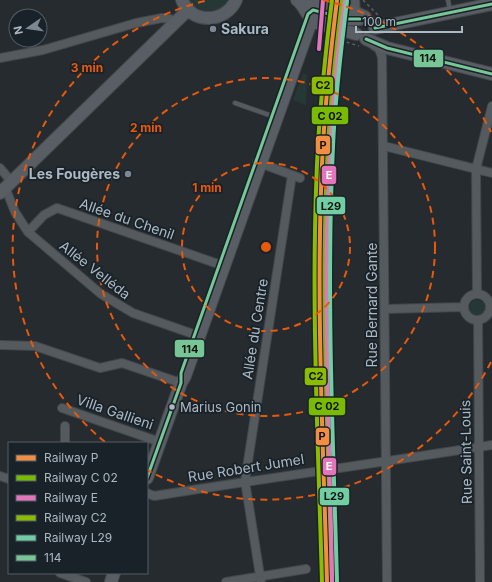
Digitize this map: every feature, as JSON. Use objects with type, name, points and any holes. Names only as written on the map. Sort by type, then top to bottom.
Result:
[{"type":"street","points":[[0,168],[6,187],[174,22],[185,5],[200,16],[212,18],[228,11],[236,0]]},
{"type":"street","points":[[297,0],[305,8],[368,21]]},
{"type":"street","points":[[355,0],[368,21],[373,34],[361,37]]},
{"type":"street","points":[[361,37],[355,24],[449,6],[475,3],[492,4]]},
{"type":"street","points":[[312,9],[317,23],[347,30],[387,48],[492,74]]},
{"type":"street","points":[[258,162],[272,116],[312,9]]},
{"type":"street","points":[[148,475],[180,383],[181,372],[197,335],[312,9]]},
{"type":"street","points":[[0,58],[43,50],[136,23],[162,18],[170,19],[174,22]]},
{"type":"street","name":"Rue Bernard Gante","points":[[361,37],[376,46],[382,53],[386,309],[387,582]]},
{"type":"street","points":[[477,294],[476,169],[492,106]]},
{"type":"street","points":[[384,146],[492,173]]},
{"type":"street","points":[[258,162],[300,178]]},
{"type":"street","name":"Allée du Centre","points":[[260,579],[245,481],[292,175]]},
{"type":"street","name":"Allée Velléda","points":[[6,187],[15,212],[28,232],[101,294],[116,305],[153,321],[197,335]]},
{"type":"street","name":"Allée du Chenil","points":[[28,232],[44,215],[57,208],[222,265]]},
{"type":"street","points":[[477,294],[488,299],[491,306],[488,314],[478,321],[469,319],[463,308],[464,303],[469,296],[477,294]]},
{"type":"street","points":[[386,309],[463,308]]},
{"type":"street","name":"Rue Saint-Louis","points":[[478,321],[480,582]]},
{"type":"street","points":[[0,345],[35,346],[100,368],[122,363],[180,383]]},
{"type":"street","name":"Villa Gallieni","points":[[62,408],[160,442]]},
{"type":"street","points":[[65,426],[65,442]]},
{"type":"street","name":"Rue Robert Jumel","points":[[148,493],[154,496],[245,481],[386,462],[492,445]]},
{"type":"street","points":[[226,582],[260,579],[306,568]]},
{"type":"street","points":[[63,574],[86,582]]},
{"type":"lane","points":[[236,103],[272,116]]},
{"type":"path","points":[[363,0],[372,7],[368,21]]},
{"type":"shaded area","points":[[189,0],[229,0],[220,8],[209,11],[198,8]]},
{"type":"shaded area","points":[[303,73],[307,75],[306,105],[293,100]]},
{"type":"shaded area","points":[[474,300],[480,300],[485,305],[483,314],[480,316],[474,316],[469,311],[469,305]]},
{"type":"rail line","name":"E","points":[[319,49],[323,0]]},
{"type":"rail line","name":"C2","points":[[322,582],[316,363],[315,254],[319,126],[332,0]]},
{"type":"rail line","name":"P","points":[[327,582],[320,363],[320,254],[324,126],[337,0]]},
{"type":"rail line","name":"E","points":[[332,582],[326,291],[327,218],[330,145],[336,72],[345,0]]},
{"type":"rail line","name":"L29","points":[[337,582],[331,364],[330,255],[335,109],[347,1]]},
{"type":"transit line","points":[[332,582],[326,363],[325,254],[329,127],[342,1]]},
{"type":"transit line","name":"114","points":[[375,28],[492,4]]},
{"type":"transit line","name":"114","points":[[148,475],[181,383],[181,373],[308,14],[313,10],[348,19],[360,19]]},
{"type":"transit line","name":"114","points":[[366,39],[387,48],[492,74]]},
{"type":"place","name":"Sakura","points":[[213,29]]},
{"type":"place","name":"Les Fougères","points":[[128,174]]},
{"type":"place","name":"Marius Gonin","points":[[172,407]]}]
